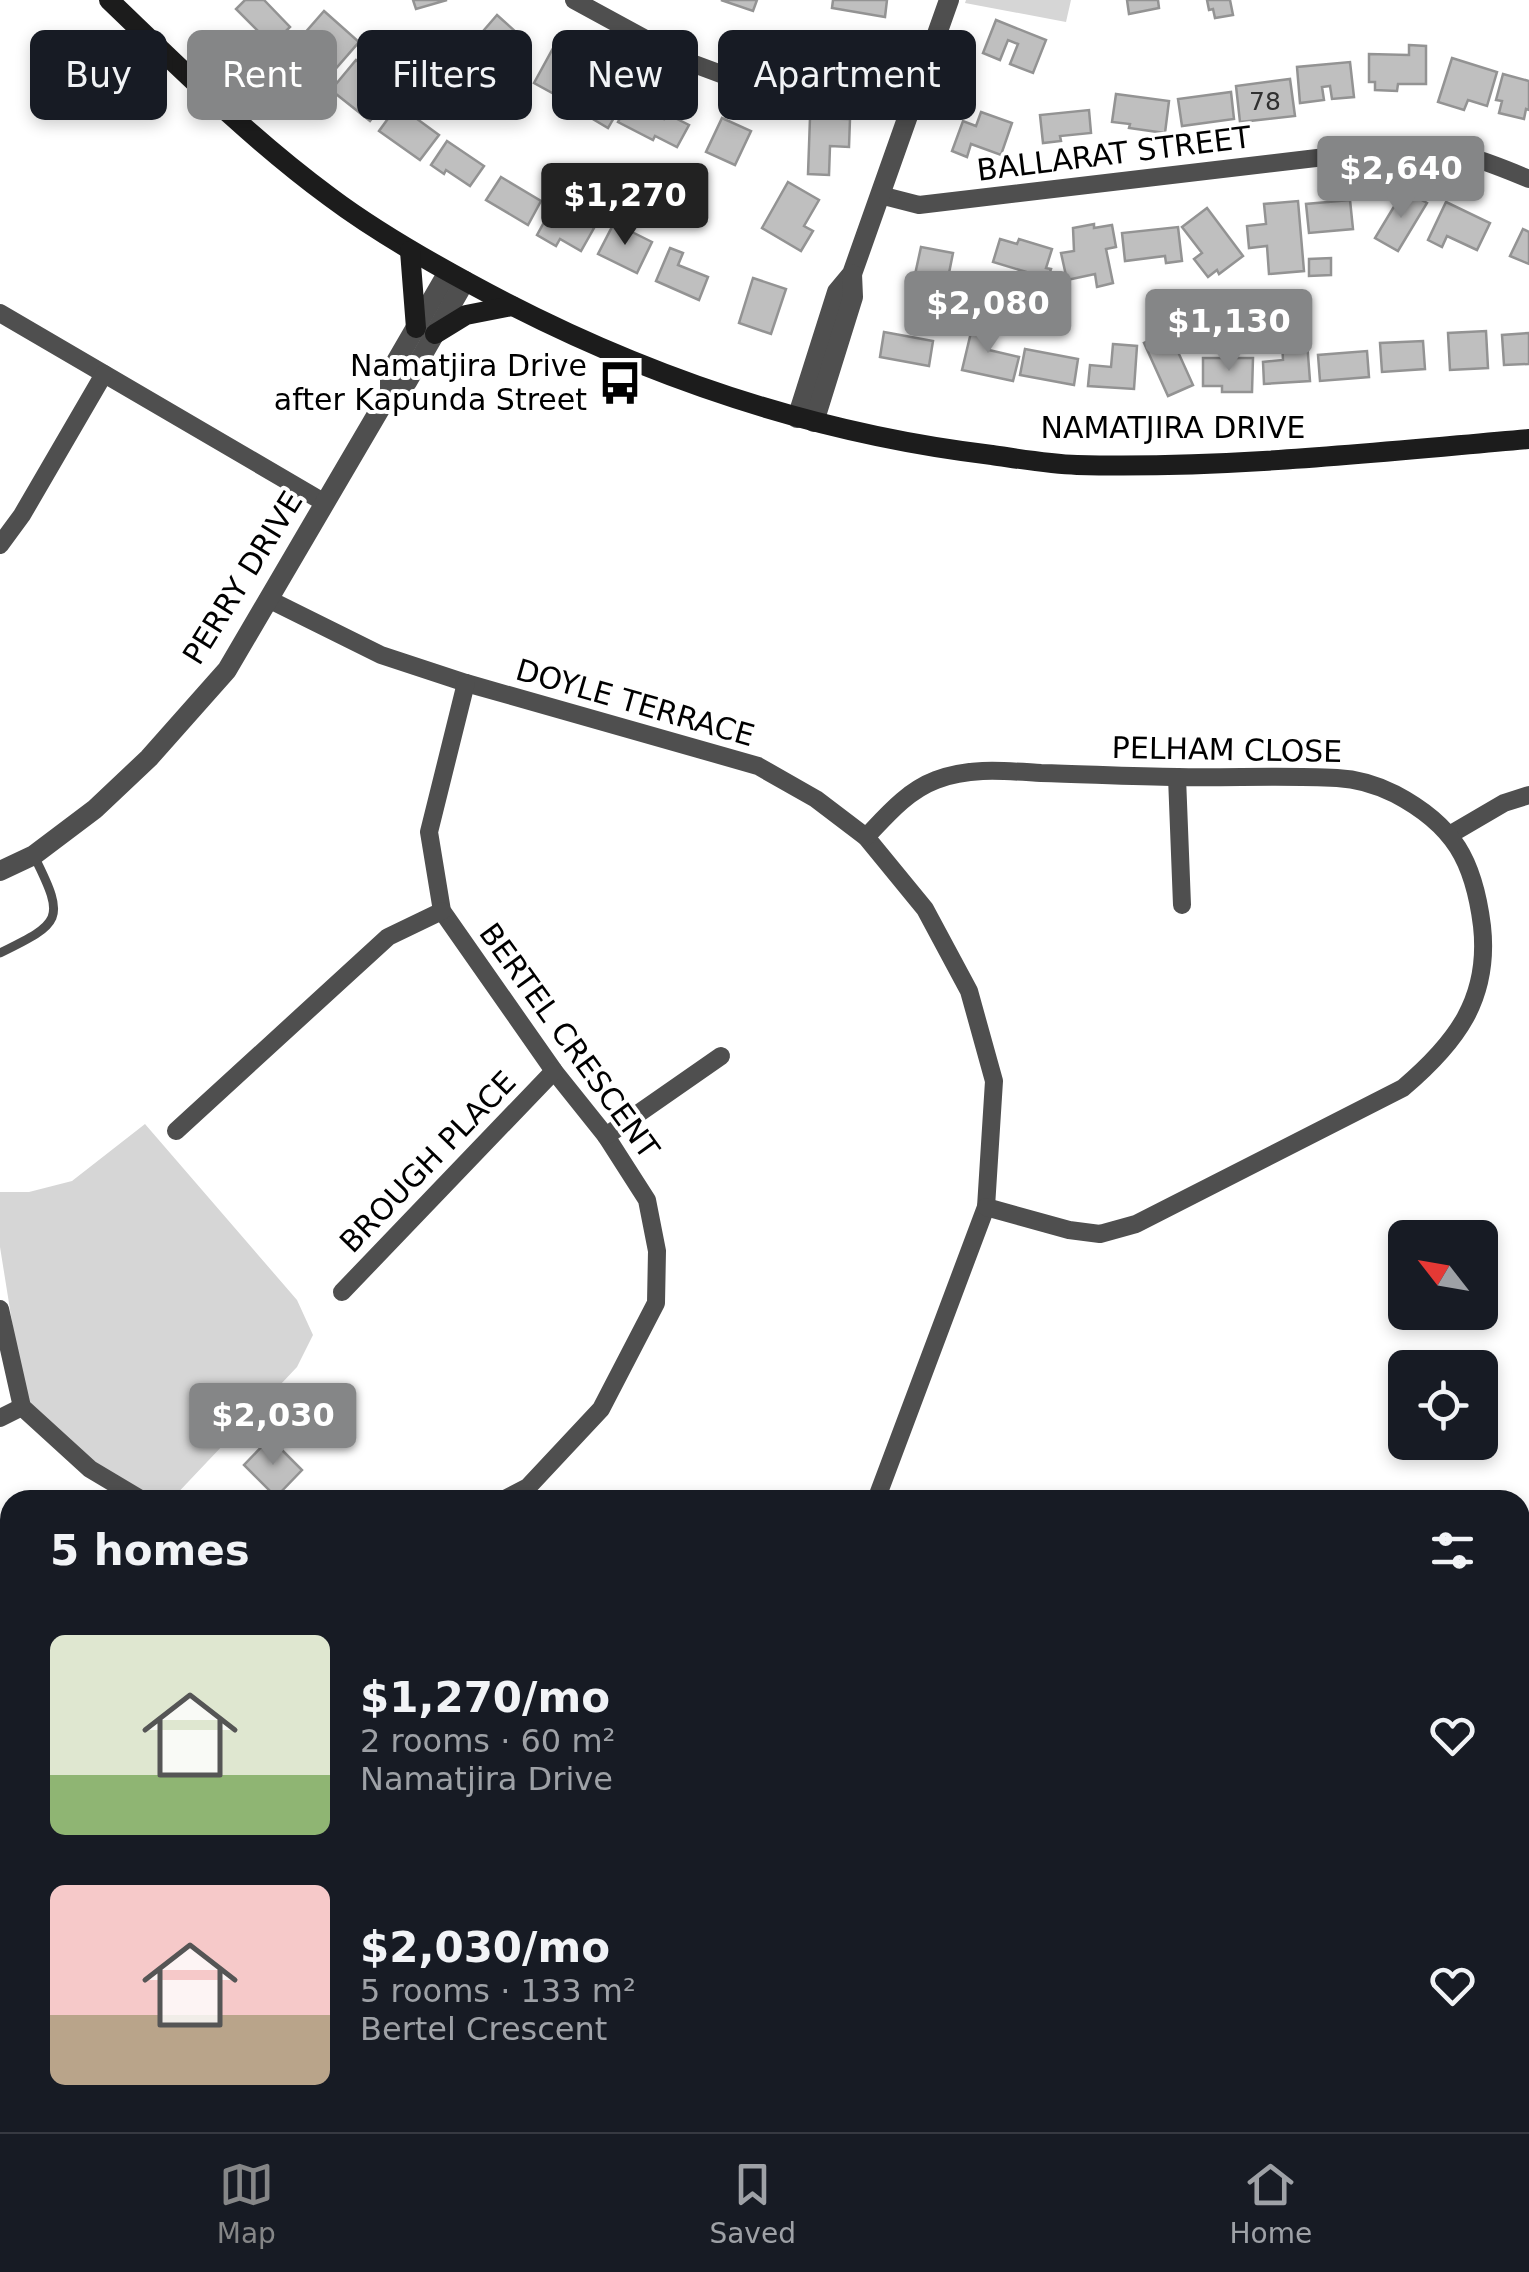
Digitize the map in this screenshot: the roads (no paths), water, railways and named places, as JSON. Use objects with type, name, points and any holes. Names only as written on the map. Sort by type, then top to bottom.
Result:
[{"type":"main road","name":"NAMATJIRA DRIVE","points":[[109,0],[228,112],[315,185],[410,251],[596,346],[677,379],[806,420],[940,449],[1075,465],[1272,461],[1529,439]]},
{"type":"main road","points":[[410,251],[425,331],[466,314],[512,306]]},
{"type":"street","points":[[574,0],[686,61],[718,73]]},
{"type":"street","points":[[938,30],[949,0]]},
{"type":"street","points":[[806,420],[838,292],[852,274],[906,120]]},
{"type":"street","name":"BALLARAT STREET","points":[[880,195],[919,205],[1436,147],[1529,179]]},
{"type":"street","name":"PERRY DRIVE","points":[[0,871],[34,855],[95,809],[148,758],[226,670],[390,392],[407,382],[425,331],[457,276]]},
{"type":"street","points":[[0,314],[325,502]]},
{"type":"street","points":[[0,544],[22,515],[104,374]]},
{"type":"street","name":"DOYLE TERRACE","points":[[268,599],[382,655],[466,684],[758,766],[816,799],[866,837],[925,908],[969,991],[994,1081],[986,1207],[880,1490]]},
{"type":"street","name":"BERTEL CRESCENT","points":[[466,684],[428,832],[442,911],[554,1071],[606,1136],[647,1200],[657,1251],[656,1303],[602,1408],[522,1490]]},
{"type":"street","name":"PELHAM CLOSE","points":[[866,837],[914,790],[938,779],[977,770],[1177,778],[1339,778],[1366,782],[1422,810],[1451,834],[1469,869],[1484,946],[1478,988],[1458,1033],[1403,1088],[1136,1224],[1100,1234],[1068,1230],[986,1207]]},
{"type":"street","points":[[1177,778],[1182,906]]},
{"type":"street","points":[[1451,834],[1504,803],[1529,795]]},
{"type":"street","points":[[176,1131],[388,937],[442,911]]},
{"type":"street","points":[[606,1136],[721,1056]]},
{"type":"street","name":"BROUGH PLACE","points":[[342,1292],[554,1071]]},
{"type":"street","points":[[0,1309],[22,1407],[90,1468],[126,1490]]},
{"type":"street","points":[[0,1418],[22,1407]]},
{"type":"lane","points":[[0,952],[39,934],[49,925],[54,912],[51,886],[34,855]]},
{"type":"place","name":"Namatjira Drive after Kapunda Street","points":[[620,383]]}]
